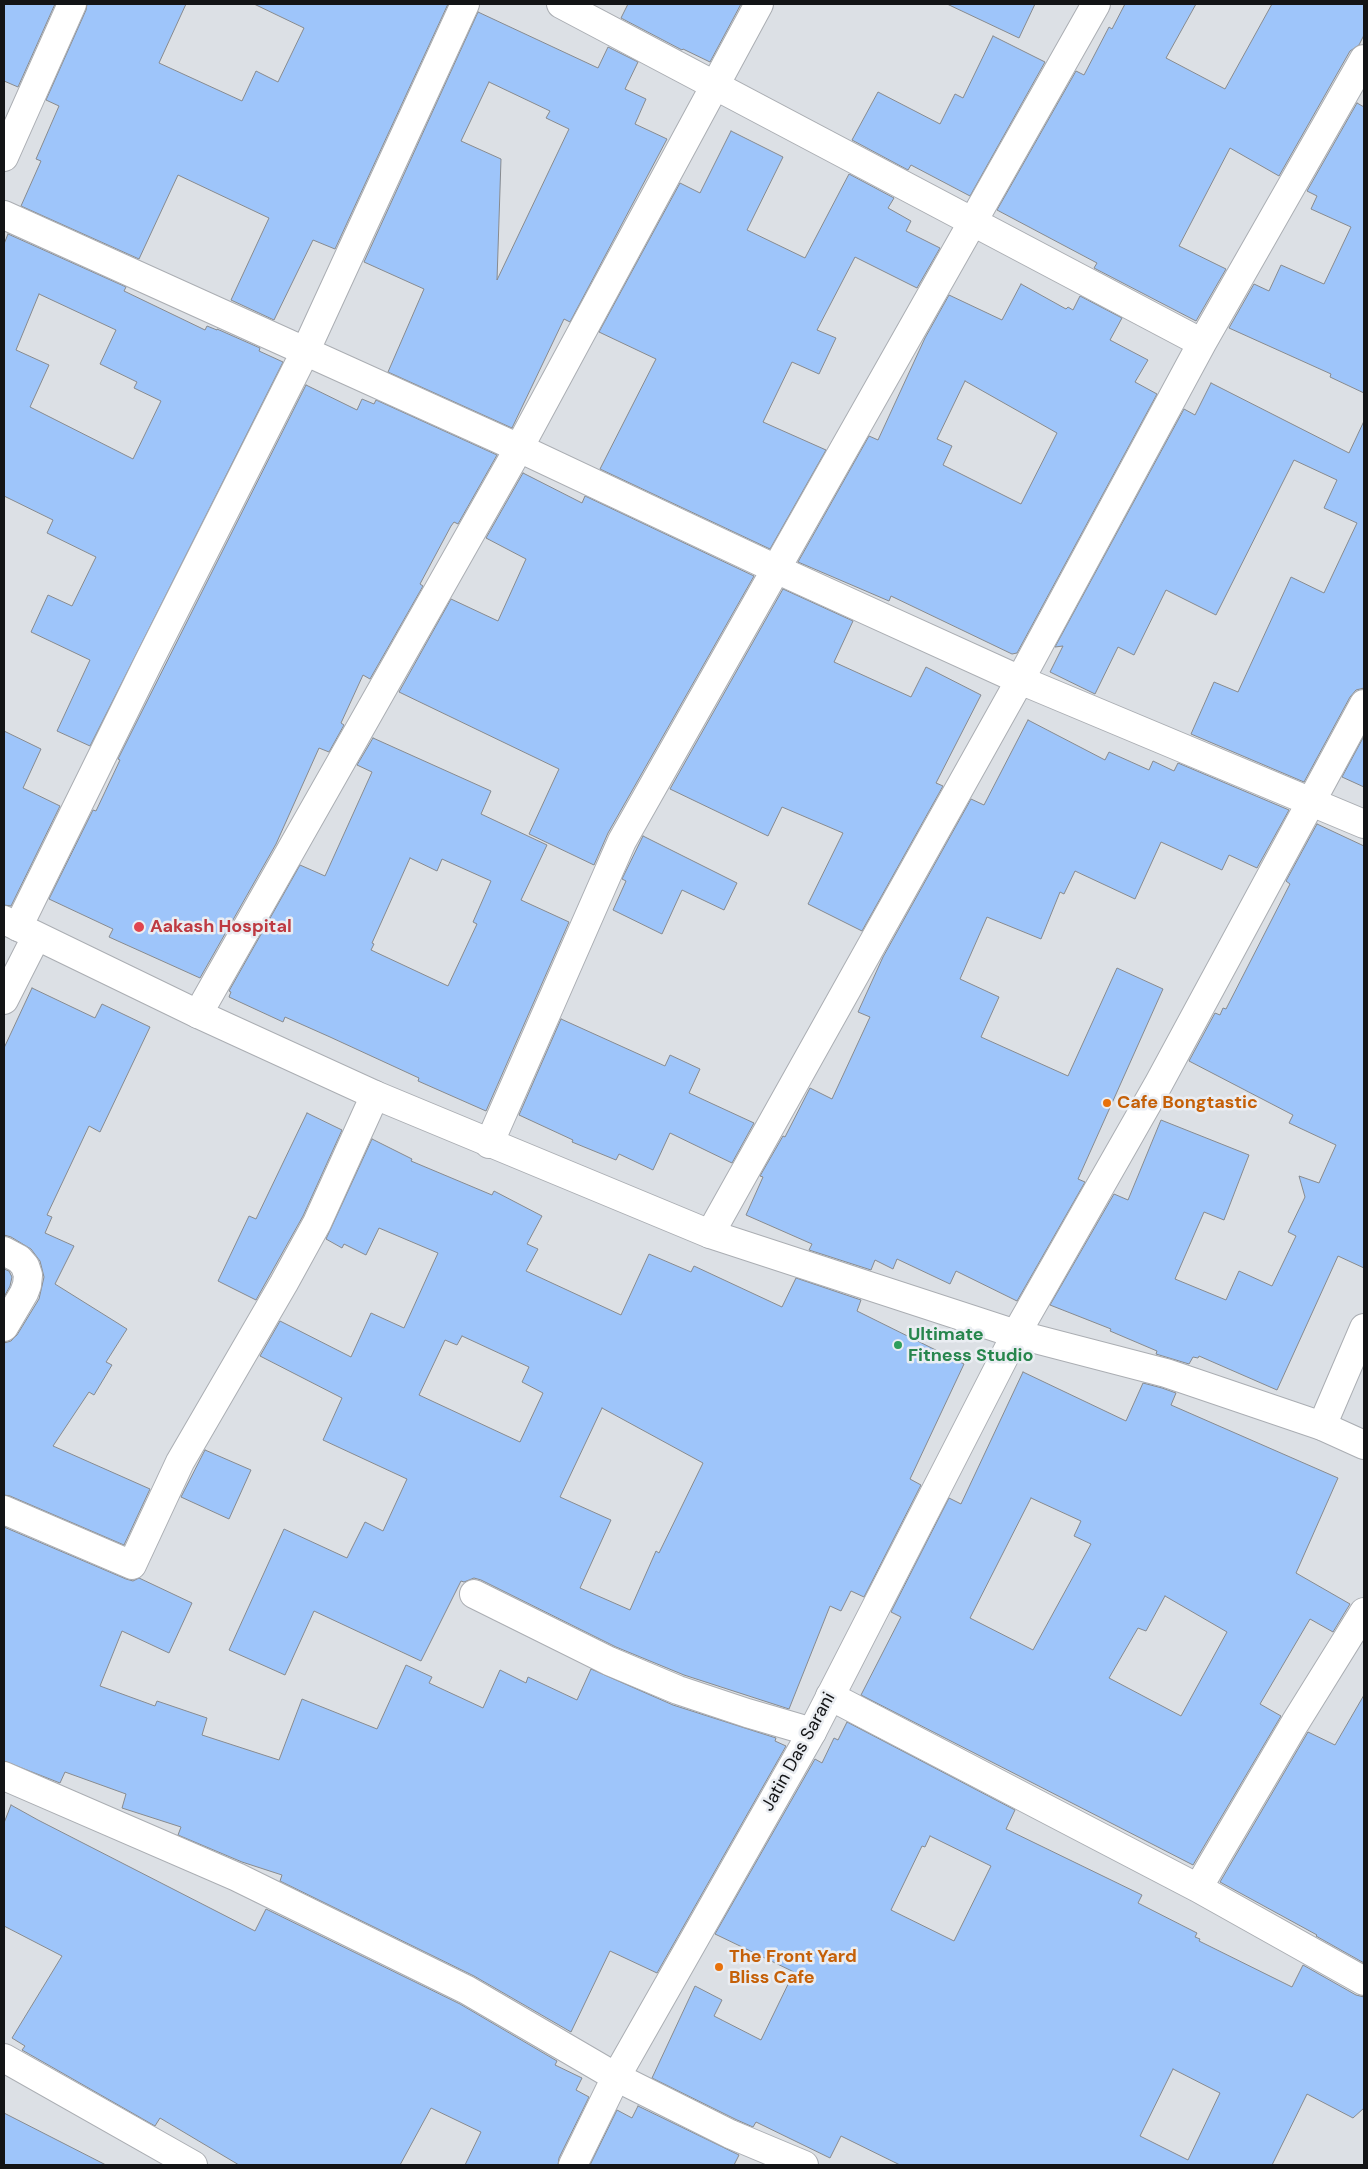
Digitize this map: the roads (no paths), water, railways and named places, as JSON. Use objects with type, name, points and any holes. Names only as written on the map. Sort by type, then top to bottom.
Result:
[{"type":"street","points":[[4,157],[72,4]]},
{"type":"street","points":[[4,1000],[19,928],[149,661],[305,352],[465,4]]},
{"type":"street","points":[[561,4],[1202,343]]},
{"type":"street","points":[[198,1014],[519,448],[714,84],[759,4]]},
{"type":"street","points":[[489,1144],[622,841],[1096,4]]},
{"type":"street","points":[[710,1234],[1020,680],[1202,343],[1364,59]]},
{"type":"street","points":[[4,215],[519,448],[776,569],[1020,680],[1364,824]]},
{"type":"street","name":"Jatin Das Sarani","points":[[573,2165],[616,2076],[812,1732],[1016,1334],[1159,1083],[1364,704]]},
{"type":"street","points":[[19,928],[198,1014],[375,1095],[489,1144],[710,1234],[1016,1334],[1166,1373],[1322,1426],[1364,1445]]},
{"type":"street","points":[[4,1510],[132,1565],[184,1454],[317,1223],[375,1095]]},
{"type":"street","points":[[4,1251],[19,1259],[25,1266],[28,1275],[24,1294],[4,1327]]},
{"type":"street","points":[[1322,1426],[1364,1328]]},
{"type":"street","points":[[474,1594],[610,1661],[678,1690],[812,1732]]},
{"type":"street","points":[[1198,1888],[1295,1723],[1364,1612]]},
{"type":"street","points":[[830,1696],[1198,1888],[1364,1981]]},
{"type":"street","points":[[4,1776],[273,1895],[466,1990],[616,2076],[730,2134],[804,2165]]},
{"type":"street","points":[[4,2058],[193,2165]]},
{"type":"place","name":"Aakash Hospital","points":[[139,927]]},
{"type":"place","name":"Cafe Bongtastic","points":[[1107,1103]]},
{"type":"place","name":"Ultimate Fitness Studio","points":[[898,1345]]},
{"type":"place","name":"The Front Yard Bliss Cafe","points":[[719,1967]]}]
